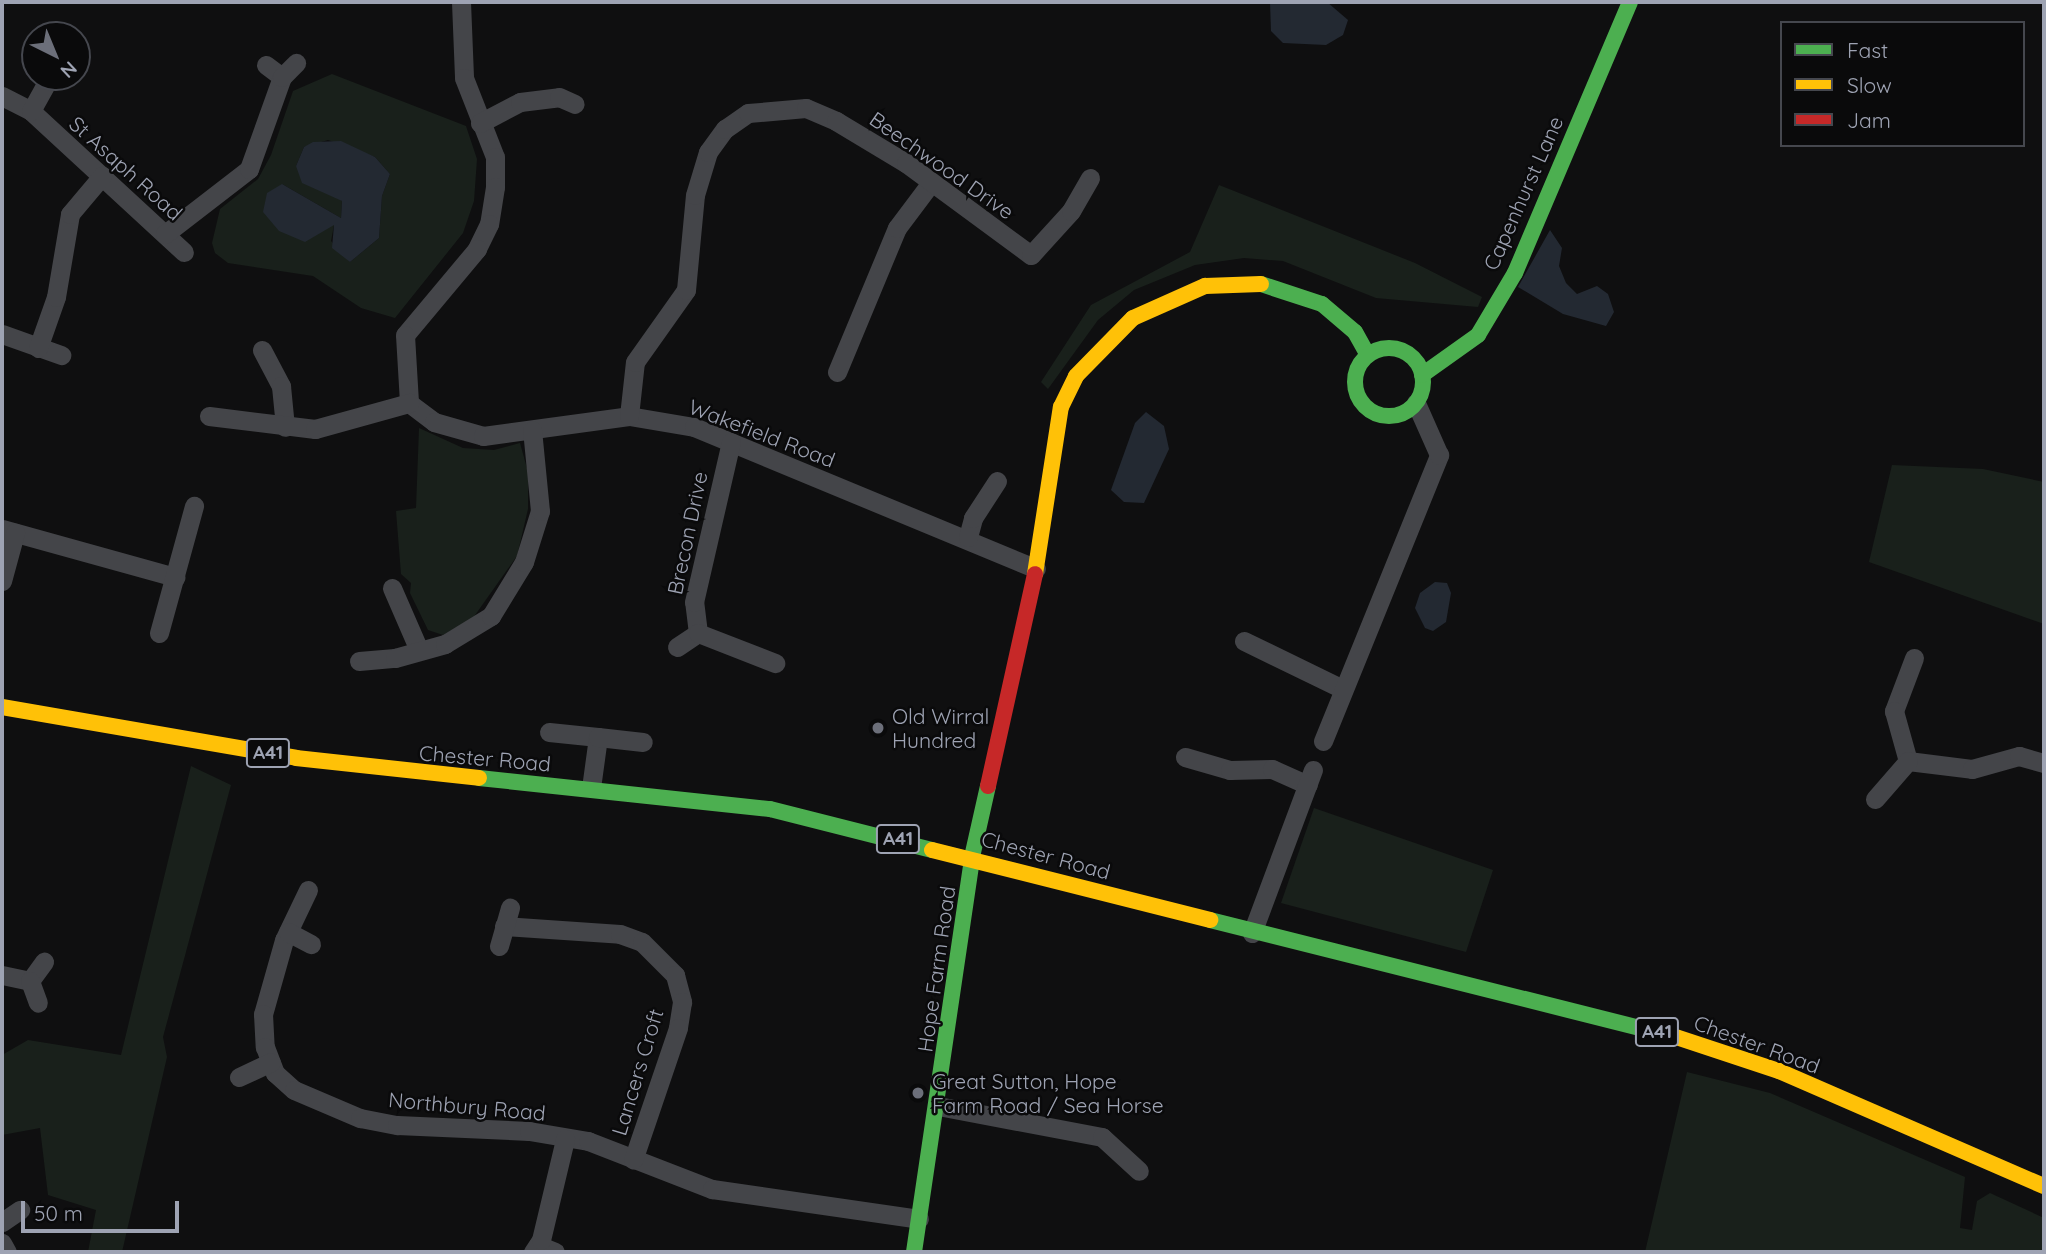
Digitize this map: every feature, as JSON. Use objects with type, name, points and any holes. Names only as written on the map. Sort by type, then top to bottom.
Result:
[{"type":"main road","name":"Capenhurst Lane","points":[[1422,375],[1478,335],[1515,273],[1630,2]]},
{"type":"main road","name":"Hope Farm Road","points":[[914,1252],[938,1106],[972,857],[1036,569],[1061,407],[1076,376],[1133,318],[1205,286],[1260,284],[1322,304],[1356,332],[1368,355]]},
{"type":"main road","points":[[1400,350],[1422,375],[1416,403],[1390,417],[1366,409],[1354,388],[1359,364],[1368,355],[1400,350]]},
{"type":"main road","name":"Chester Road","points":[[2,707],[296,758],[770,809],[972,857],[1252,933],[1680,1038],[1791,1076],[2044,1186]]},
{"type":"street","points":[[209,416],[315,429],[409,403],[405,335],[464,267],[489,224],[495,157],[464,78],[461,2]]},
{"type":"street","points":[[165,234],[249,169],[289,70],[266,65]]},
{"type":"street","points":[[31,111],[42,91]]},
{"type":"street","points":[[480,123],[520,102],[566,95]]},
{"type":"street","name":"St Asaph Road","points":[[2,96],[31,111],[184,252]]},
{"type":"street","name":"Beechwood Drive","points":[[629,416],[635,362],[686,290],[699,175],[725,129],[748,113],[806,108],[906,163],[930,184],[1031,255],[1071,211],[1090,178]]},
{"type":"street","points":[[38,348],[54,305],[70,214],[103,176]]},
{"type":"street","points":[[837,372],[897,228],[930,184]]},
{"type":"street","points":[[2,334],[61,355]]},
{"type":"street","points":[[262,350],[281,386],[285,427]]},
{"type":"street","name":"Wakefield Road","points":[[409,403],[434,422],[470,433],[532,430],[629,416],[694,427],[968,537],[1036,569]]},
{"type":"street","points":[[1323,741],[1340,688],[1438,455],[1416,403]]},
{"type":"street","points":[[359,661],[445,644],[491,616],[523,562],[540,511],[532,430]]},
{"type":"street","name":"Brecon Drive","points":[[698,633],[694,602],[731,442]]},
{"type":"street","points":[[968,537],[973,518],[997,481]]},
{"type":"street","points":[[159,633],[194,506]]},
{"type":"street","points":[[2,581],[8,531],[174,577]]},
{"type":"street","points":[[392,588],[419,650]]},
{"type":"street","points":[[677,647],[698,633],[775,663]]},
{"type":"street","points":[[1244,641],[1340,688]]},
{"type":"street","points":[[1908,761],[1894,711],[1914,658]]},
{"type":"street","points":[[549,732],[643,742]]},
{"type":"street","points":[[592,788],[598,737]]},
{"type":"street","points":[[1908,761],[1972,769],[2020,756],[2044,762]]},
{"type":"street","points":[[1185,758],[1230,770],[1272,769],[1310,778],[1252,933]]},
{"type":"street","points":[[1875,799],[1908,761]]},
{"type":"street","points":[[239,1077],[271,1062],[263,1014],[288,932],[308,890]]},
{"type":"street","name":"Lancers Croft","points":[[499,946],[507,917],[620,934],[652,949],[676,975],[682,1002],[678,1028],[633,1160]]},
{"type":"street","points":[[288,932],[311,944]]},
{"type":"street","points":[[30,981],[44,962]]},
{"type":"street","points":[[2,975],[30,981]]},
{"type":"street","points":[[30,981],[38,1003]]},
{"type":"street","name":"Northbury Road","points":[[271,1062],[295,1090],[360,1118],[407,1126],[529,1131],[607,1147],[633,1160],[747,1196],[919,1219]]},
{"type":"street","points":[[938,1106],[1102,1137],[1139,1171]]},
{"type":"street","points":[[542,1250],[565,1139]]},
{"type":"street","points":[[2,1222],[20,1210]]},
{"type":"street","points":[[2,1243],[7,1252]]},
{"type":"shaded area","points":[[1270,2],[1327,2],[1348,20],[1343,35],[1326,45],[1283,43],[1271,31]]},
{"type":"shaded area","points":[[332,74],[466,126],[477,159],[474,201],[463,233],[395,318],[361,308],[313,276],[228,263],[215,253],[212,243],[220,209],[258,179],[271,155],[293,91]],"holes":[[[328,140],[375,157],[390,174],[382,196],[379,238],[350,262],[331,241],[334,225],[282,184],[341,218],[342,201],[296,166],[304,147]]]},
{"type":"shaded area","points":[[341,141],[375,157],[390,174],[382,196],[379,238],[350,262],[332,248],[334,225],[305,242],[279,231],[263,212],[267,193],[282,184],[341,218],[342,201],[302,183],[296,166],[304,147],[313,142]]},
{"type":"shaded area","points":[[1219,185],[1415,263],[1482,297],[1478,307],[1376,298],[1283,261],[1244,258],[1195,265],[1134,290],[1098,320],[1048,389],[1041,382],[1091,305],[1190,252]]},
{"type":"shaded area","points":[[1550,230],[1562,248],[1559,266],[1566,283],[1577,294],[1597,286],[1608,294],[1614,312],[1606,326],[1563,314],[1518,287]]},
{"type":"shaded area","points":[[1146,412],[1164,426],[1169,449],[1144,503],[1124,502],[1111,490],[1135,423]]},
{"type":"shaded area","points":[[419,428],[463,448],[494,450],[520,443],[528,472],[528,509],[517,556],[473,618],[443,635],[428,630],[410,593],[411,583],[401,574],[396,511],[416,508]]},
{"type":"shaded area","points":[[1892,465],[1983,469],[2044,482],[2044,624],[1869,562]]},
{"type":"shaded area","points":[[1435,582],[1447,583],[1451,593],[1446,622],[1433,631],[1425,628],[1415,608],[1420,593]]},
{"type":"shaded area","points":[[191,766],[231,785],[163,1037],[167,1057],[122,1252],[88,1252],[96,1210],[48,1195],[40,1128],[2,1135],[2,1055],[28,1040],[121,1055]]},
{"type":"shaded area","points":[[1314,808],[1493,870],[1466,952],[1281,903]]},
{"type":"shaded area","points":[[1687,1072],[1770,1093],[1965,1177],[1960,1228],[1972,1230],[1977,1201],[1990,1193],[2044,1218],[2044,1252],[1645,1252]]},
{"type":"traffic: fast","points":[[1422,375],[1478,335],[1515,273],[1630,2]]},
{"type":"traffic: fast","points":[[1261,284],[1322,304],[1355,332],[1368,355]]},
{"type":"traffic: fast","points":[[1396,348],[1417,363],[1423,375],[1423,382],[1421,395],[1413,406],[1396,416],[1382,416],[1365,406],[1357,395],[1355,375],[1365,358],[1376,350],[1396,348]]},
{"type":"traffic: fast","points":[[479,778],[770,809],[932,850]]},
{"type":"traffic: fast","points":[[914,1252],[972,857],[988,786]]},
{"type":"traffic: fast","points":[[1210,920],[1676,1037]]},
{"type":"traffic: slow","points":[[1035,574],[1061,407],[1076,376],[1133,318],[1205,286],[1261,284]]},
{"type":"traffic: slow","points":[[2,707],[296,758],[479,778]]},
{"type":"traffic: slow","points":[[932,850],[1210,920]]},
{"type":"traffic: slow","points":[[1676,1037],[1779,1071],[2044,1186]]},
{"type":"traffic: jam","points":[[988,786],[1035,574]]},
{"type":"place","name":"Old Wirral Hundred","points":[[878,728]]},
{"type":"place","name":"Great Sutton, Hope Farm Road / Sea Horse","points":[[918,1093]]}]
